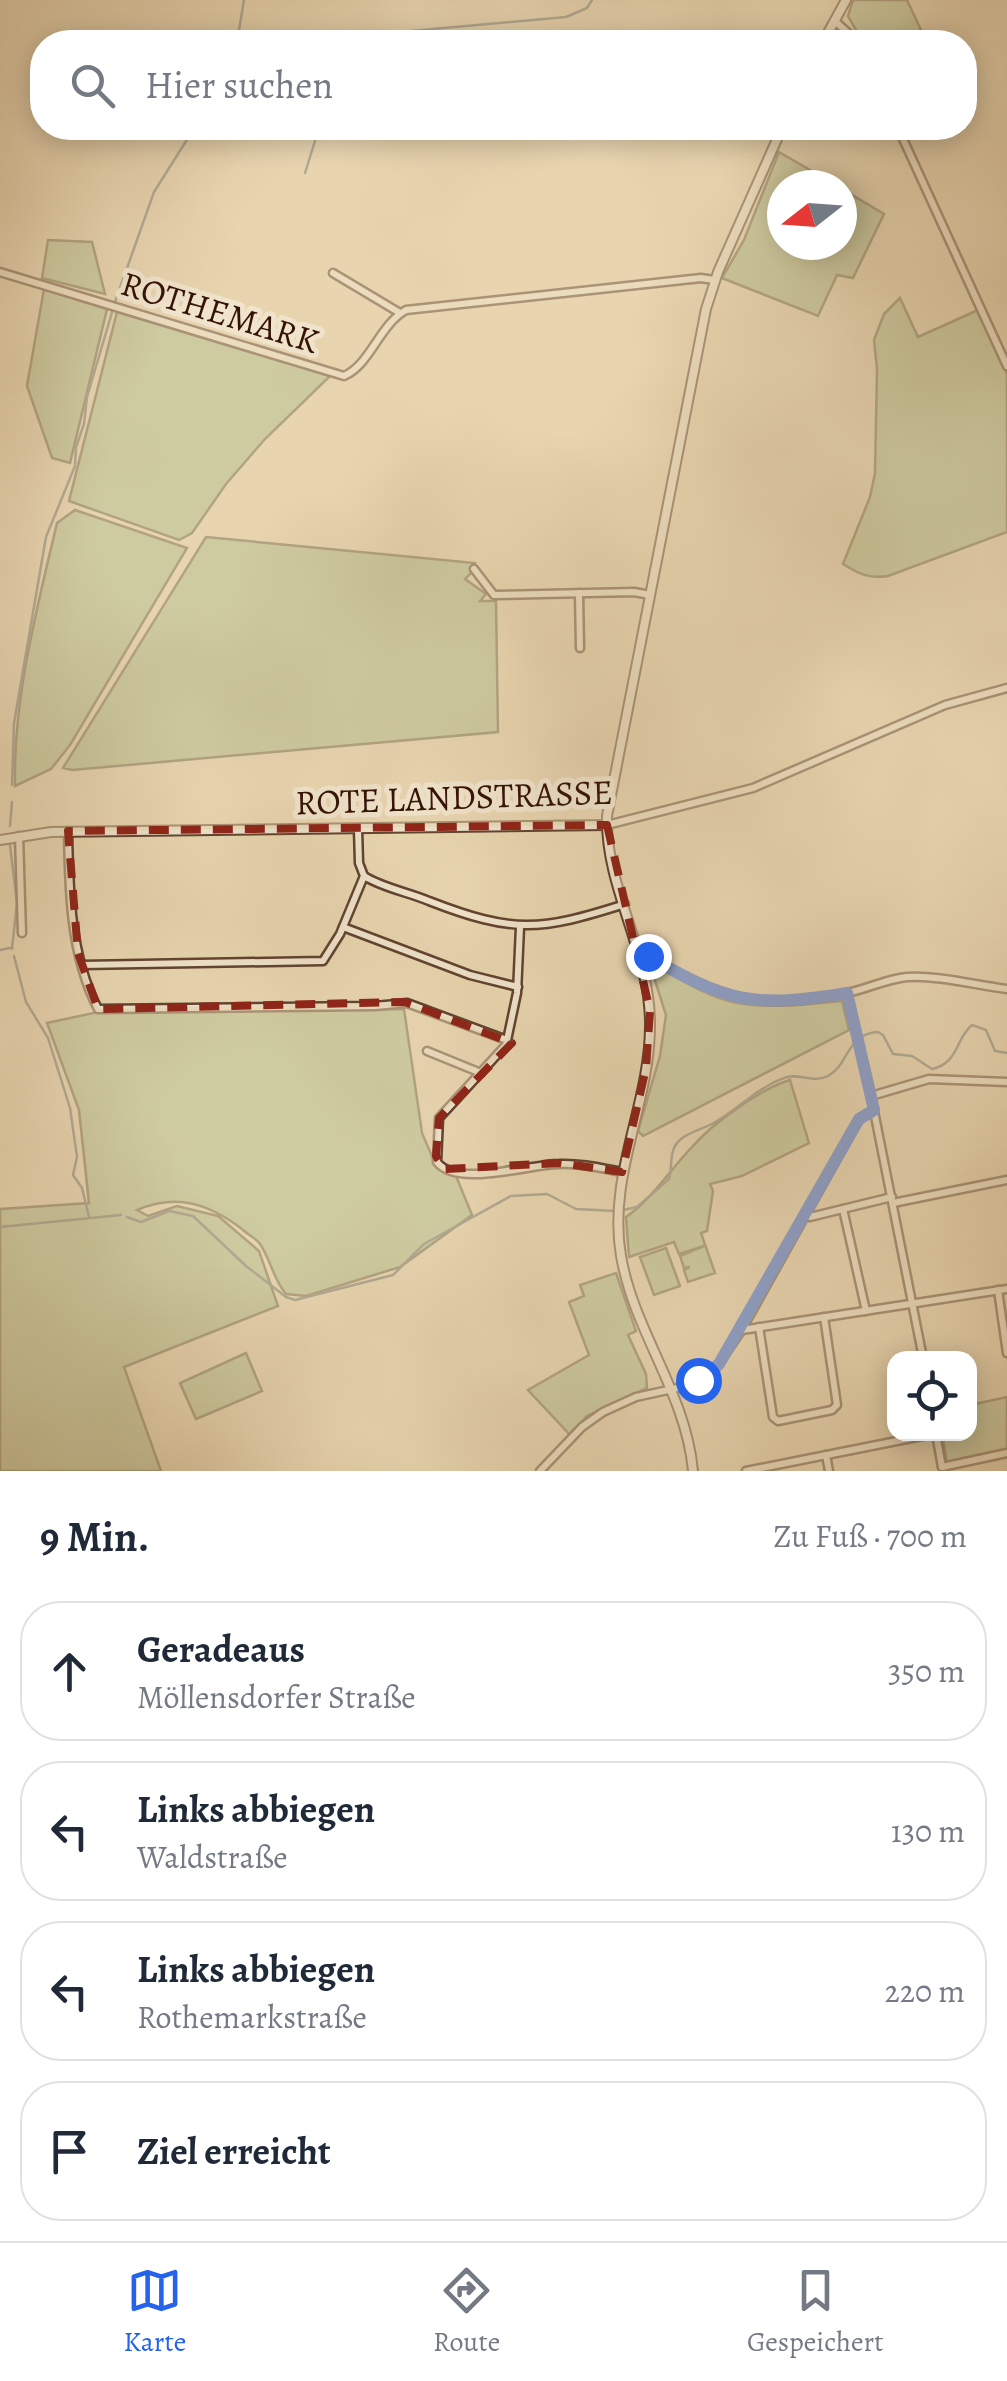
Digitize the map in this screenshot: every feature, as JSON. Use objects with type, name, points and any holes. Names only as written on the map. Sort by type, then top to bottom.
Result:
[{"type":"street","points":[[830,30],[846,0]]},
{"type":"street","points":[[835,20],[845,30]]},
{"type":"street","points":[[693,1471],[688,1434],[630,1292],[620,1250],[618,1204],[622,1172],[646,1068],[650,1023],[645,978],[607,825],[706,308],[714,280],[777,140]]},
{"type":"street","points":[[903,140],[1007,366]]},
{"type":"street","name":"ROTHEMARK","points":[[0,272],[344,376],[356,368],[400,312],[333,273]]},
{"type":"street","points":[[400,312],[701,278],[714,280]]},
{"type":"street","points":[[474,569],[494,596],[650,595]]},
{"type":"street","points":[[579,593],[580,648]]},
{"type":"street","name":"ROTE LANDSTRASSE","points":[[0,840],[68,832],[607,825],[753,788],[954,701],[1007,688]]},
{"type":"street","points":[[358,829],[358,863],[364,876],[478,918],[520,927],[571,921],[625,904]]},
{"type":"street","points":[[68,832],[69,891],[82,965],[98,1008],[375,1006],[402,1002],[507,1040]]},
{"type":"street","points":[[19,835],[22,933]]},
{"type":"street","points":[[82,965],[320,962],[328,957],[364,876]]},
{"type":"street","points":[[342,927],[470,974],[518,987]]},
{"type":"street","points":[[520,927],[518,987],[507,1040],[500,1054],[437,1122],[437,1162],[444,1170],[456,1173],[506,1172],[560,1164],[622,1172]]},
{"type":"street","points":[[648,956],[695,984],[741,999],[793,1001],[911,977],[1007,989]]},
{"type":"street","points":[[847,993],[922,1351]]},
{"type":"street","points":[[426,1051],[481,1074]]},
{"type":"street","points":[[871,1096],[929,1079],[1007,1082]]},
{"type":"street","points":[[540,1471],[582,1427],[603,1412],[627,1400],[682,1387],[713,1372],[859,1119],[874,1110]]},
{"type":"street","points":[[804,1215],[1007,1180]]},
{"type":"street","points":[[843,1209],[866,1310]]},
{"type":"street","points":[[740,1330],[1002,1290],[1007,1353]]},
{"type":"street","points":[[759,1327],[773,1417],[778,1421],[832,1410],[837,1405],[824,1317]]},
{"type":"street","points":[[746,1471],[898,1441]]},
{"type":"street","points":[[936,1441],[943,1469],[1007,1453]]},
{"type":"street","points":[[826,1455],[829,1471]]},
{"type":"highlighted area","points":[[607,825],[650,1011],[646,1068],[622,1172],[560,1163],[444,1169],[436,1156],[439,1118],[512,1043],[405,1002],[98,1009],[78,953],[68,831]]},
{"type":"green space","points":[[853,0],[907,0],[921,30],[856,30],[848,16]]},
{"type":"green space","points":[[779,152],[810,170],[772,170]]},
{"type":"green space","points":[[767,182],[767,260],[857,260],[857,198],[884,214],[853,278],[837,275],[818,316],[722,278],[744,240]]},
{"type":"green space","points":[[48,240],[92,242],[105,294],[42,278]]},
{"type":"green space","points":[[44,289],[107,309],[70,463],[52,458],[27,386]]},
{"type":"green space","points":[[900,298],[918,337],[978,310],[1007,374],[1007,532],[888,576],[875,577],[843,564],[870,497],[875,473],[874,340],[884,314]]},
{"type":"green space","points":[[117,312],[330,376],[265,439],[226,484],[192,533],[179,540],[69,501]]},
{"type":"green space","points":[[75,510],[187,548],[70,745],[51,769],[15,786],[18,719],[34,621],[57,523]]},
{"type":"green space","points":[[206,537],[475,563],[465,579],[486,594],[480,601],[496,601],[498,732],[63,768]]},
{"type":"green space","points":[[656,966],[705,992],[737,1003],[776,1006],[842,1001],[849,1030],[643,1136],[638,1131],[660,1056],[666,1015],[652,971]]},
{"type":"green space","points":[[404,1009],[422,1133],[437,1168],[456,1176],[472,1215],[400,1267],[306,1296],[286,1294],[259,1242],[217,1213],[180,1202],[137,1210],[148,1216],[177,1206],[218,1216],[259,1251],[278,1306],[124,1367],[161,1471],[0,1471],[0,1209],[89,1203],[79,1110],[47,1023],[98,1012]]},
{"type":"green space","points":[[790,1080],[809,1143],[742,1176],[710,1184],[713,1191],[707,1231],[701,1233],[715,1273],[688,1282],[684,1270],[690,1267],[684,1268],[680,1256],[704,1246],[679,1254],[674,1242],[629,1257],[626,1217],[712,1128],[751,1099]]},
{"type":"green space","points":[[666,1248],[680,1286],[654,1295],[640,1257]]},
{"type":"green space","points":[[616,1273],[636,1331],[628,1335],[646,1374],[647,1388],[587,1416],[570,1435],[528,1390],[589,1355],[569,1302],[584,1296],[580,1285]]},
{"type":"green space","points":[[246,1353],[262,1391],[196,1419],[180,1383]]},
{"type":"green space","points":[[1007,1397],[1007,1449],[947,1463],[943,1441],[977,1441],[977,1403]]},
{"type":"waterway","points":[[239,30],[244,0]]},
{"type":"waterway","points":[[422,30],[566,17],[587,8],[592,0]]},
{"type":"waterway","points":[[115,302],[154,192],[187,140]]},
{"type":"waterway","points":[[305,173],[315,140]]},
{"type":"waterway","points":[[12,785],[14,723],[46,537],[75,466],[87,397],[113,309]]},
{"type":"waterway","points":[[10,826],[12,802]]},
{"type":"waterway","points":[[10,845],[17,903],[12,949]]},
{"type":"waterway","points":[[0,950],[10,948]]},
{"type":"waterway","points":[[14,956],[26,1002],[48,1038],[70,1108],[77,1157],[73,1175],[82,1188],[89,1217]]},
{"type":"waterway","points":[[623,1210],[637,1207],[669,1179],[673,1152],[681,1139],[721,1119],[774,1082],[790,1077],[828,1076],[854,1044],[868,1034],[878,1032],[893,1054],[912,1056],[932,1069],[947,1062],[972,1025],[986,1030],[995,1051],[1007,1053]]},
{"type":"waterway","points":[[127,1217],[141,1222],[169,1211],[193,1216],[246,1266],[295,1300],[393,1275],[424,1244],[511,1196],[547,1194],[576,1209],[615,1211]]},
{"type":"waterway","points":[[0,1227],[121,1215]]},
{"type":"route","points":[[648,956],[695,984],[741,999],[779,1002],[847,993],[874,1110],[859,1119],[719,1364],[698,1380]]}]
